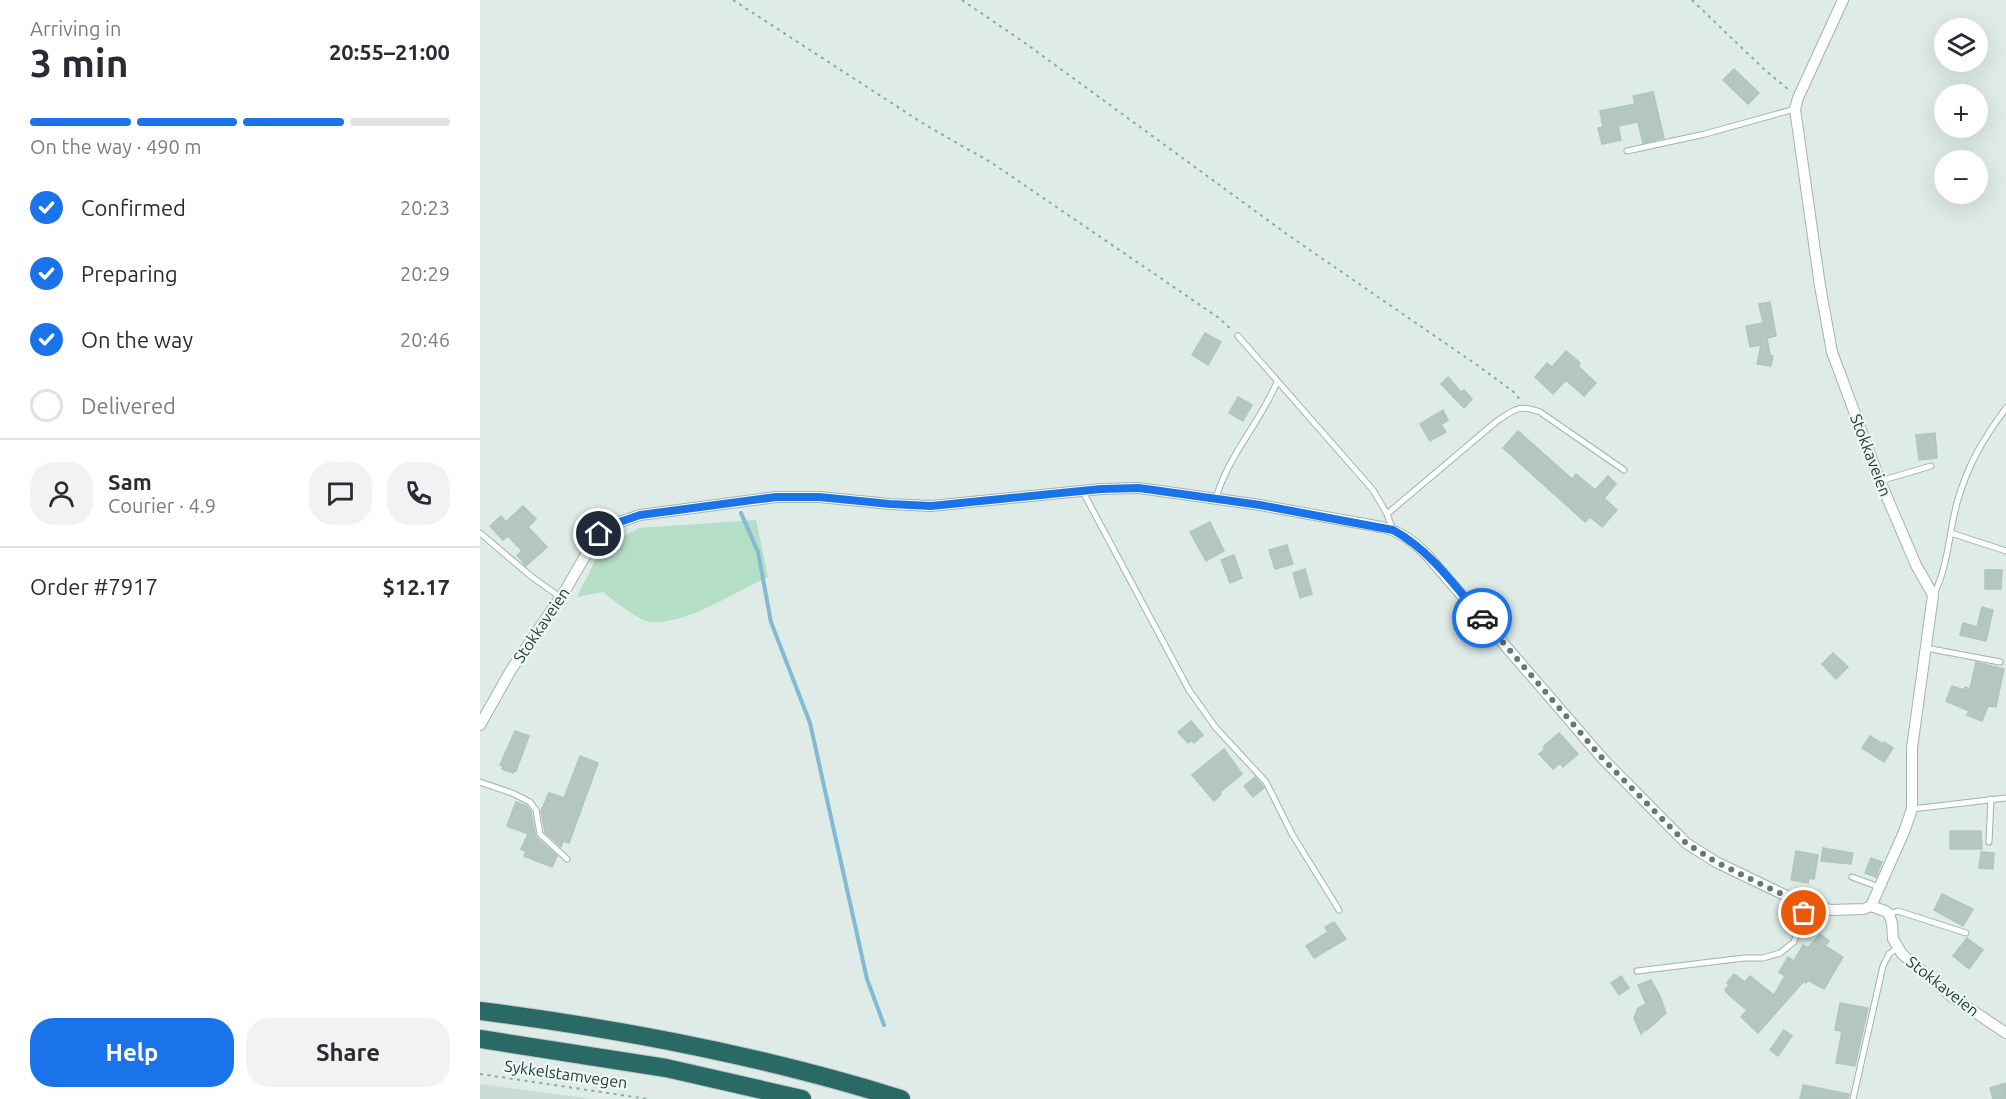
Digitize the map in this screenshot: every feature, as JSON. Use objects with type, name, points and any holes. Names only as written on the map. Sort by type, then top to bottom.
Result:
[{"type":"highway","points":[[480,1011],[626,1032],[717,1050],[901,1099]]},
{"type":"highway","points":[[480,1040],[654,1066],[802,1099]]},
{"type":"street","points":[[1797,103],[1843,0]]},
{"type":"street","name":"Stokkaveien","points":[[1797,103],[1796,127],[1829,341],[1880,481],[1916,565],[1933,595]]},
{"type":"street","name":"Stokkaveien","points":[[480,725],[483,713],[599,534],[611,525],[640,515],[776,497],[819,497],[931,506],[1112,488],[1139,488],[1216,498],[1393,530],[1410,539],[1438,567],[1603,759],[1686,843],[1716,862],[1777,892],[1806,903],[1839,911],[1864,909],[1871,906]]},
{"type":"street","points":[[1889,914],[1871,906],[1912,809],[1912,748],[1933,595]]},
{"type":"street","name":"Stokkaveien","points":[[1889,914],[1893,939],[1897,948],[1951,996],[2006,1033]]},
{"type":"lane","points":[[1628,150],[1705,134],[1797,103]]},
{"type":"lane","points":[[1238,336],[1373,490],[1393,530]]},
{"type":"lane","points":[[1216,498],[1220,484],[1240,445],[1277,382]]},
{"type":"lane","points":[[1387,514],[1497,422],[1514,410],[1526,406],[1540,412],[1624,470]]},
{"type":"lane","points":[[1933,595],[1940,579],[1957,505],[1973,458],[1984,437],[2006,408]]},
{"type":"lane","points":[[1880,481],[1931,466]]},
{"type":"lane","points":[[1083,492],[1189,690],[1216,728],[1266,782],[1292,834],[1339,910]]},
{"type":"lane","points":[[480,533],[532,577],[560,597]]},
{"type":"lane","points":[[1951,533],[2006,551]]},
{"type":"lane","points":[[1926,648],[2000,662]]},
{"type":"lane","points":[[480,782],[530,802],[536,810],[540,834],[567,859]]},
{"type":"lane","points":[[1912,809],[2006,798]]},
{"type":"lane","points":[[1989,842],[1991,799]]},
{"type":"lane","points":[[1852,877],[1879,887]]},
{"type":"lane","points":[[1637,971],[1744,958],[1763,958],[1780,954],[1794,942],[1806,903]]},
{"type":"lane","points":[[1889,914],[1898,911],[1966,933]]},
{"type":"lane","points":[[1853,1099],[1883,966],[1889,954],[1897,948]]},
{"type":"path","points":[[733,0],[924,124],[992,163],[1219,318],[1238,336]]},
{"type":"path","points":[[963,0],[1288,235],[1509,388],[1526,406]]},
{"type":"path","points":[[1692,0],[1797,103]]},
{"type":"path","name":"Sykkelstamvegen","points":[[480,1074],[648,1099]]},
{"type":"shaded area","points":[[480,1084],[593,1099],[480,1099]]},
{"type":"green space","points":[[756,520],[768,577],[708,607],[674,620],[659,622],[642,619],[603,592],[577,597],[601,549],[639,528]]},
{"type":"building","points":[[1734,69],[1759,93],[1748,104],[1723,80]]},
{"type":"building","points":[[1653,92],[1664,138],[1643,143],[1638,122],[1618,126],[1621,140],[1602,144],[1598,128],[1603,127],[1600,111],[1635,104],[1633,96]]},
{"type":"building","points":[[1770,302],[1776,336],[1767,338],[1770,355],[1773,356],[1771,366],[1757,364],[1761,345],[1750,347],[1746,326],[1763,323],[1759,304]]},
{"type":"building","points":[[1205,333],[1221,342],[1208,365],[1192,355]]},
{"type":"building","points":[[1566,351],[1580,363],[1578,366],[1596,383],[1584,396],[1566,380],[1553,394],[1535,377],[1547,363],[1552,367]]},
{"type":"building","points":[[1448,377],[1461,392],[1464,390],[1472,399],[1464,408],[1441,384]]},
{"type":"building","points":[[1238,397],[1252,405],[1243,421],[1229,413]]},
{"type":"building","points":[[1443,410],[1448,420],[1441,425],[1446,432],[1430,441],[1420,424]]},
{"type":"building","points":[[1518,431],[1572,479],[1576,474],[1595,490],[1608,476],[1616,484],[1604,498],[1617,510],[1602,527],[1590,517],[1585,522],[1503,448]]},
{"type":"building","points":[[1935,433],[1937,458],[1919,460],[1916,435]]},
{"type":"building","points":[[523,506],[536,519],[528,527],[547,547],[526,566],[517,555],[522,551],[508,536],[503,540],[490,526],[501,516],[506,522]]},
{"type":"building","points":[[1210,522],[1224,551],[1206,561],[1190,532]]},
{"type":"building","points":[[1287,545],[1293,564],[1275,569],[1269,550]]},
{"type":"building","points":[[1234,555],[1242,578],[1230,583],[1221,560]]},
{"type":"building","points":[[1305,569],[1312,594],[1300,598],[1293,573]]},
{"type":"building","points":[[1985,570],[2002,570],[2001,589],[1985,589]]},
{"type":"building","points":[[1982,607],[1993,610],[1986,641],[1960,635],[1963,623],[1977,627]]},
{"type":"building","points":[[1833,653],[1848,667],[1836,679],[1822,664]]},
{"type":"building","points":[[1976,662],[2004,669],[1996,707],[1988,706],[1982,721],[1967,715],[1969,711],[1946,701],[1952,686],[1964,690],[1965,687],[1970,689]]},
{"type":"building","points":[[1191,721],[1203,735],[1194,743],[1191,740],[1188,743],[1178,732]]},
{"type":"building","points":[[515,731],[529,736],[516,771],[514,770],[513,773],[502,769],[503,766],[500,765]]},
{"type":"building","points":[[1559,733],[1578,754],[1563,767],[1560,763],[1553,769],[1539,754],[1545,749],[1543,747]]},
{"type":"building","points":[[1870,736],[1893,748],[1884,762],[1862,748]]},
{"type":"building","points":[[1224,749],[1242,774],[1220,792],[1221,794],[1214,801],[1192,775]]},
{"type":"building","points":[[580,756],[598,763],[569,843],[563,841],[561,847],[545,832],[541,811],[549,793],[564,798]]},
{"type":"building","points":[[1255,777],[1264,788],[1253,797],[1244,786]]},
{"type":"building","points":[[516,802],[527,806],[531,812],[536,837],[557,856],[552,867],[524,856],[526,851],[521,849],[528,834],[507,826]]},
{"type":"building","points":[[1950,831],[1981,831],[1982,849],[1950,849]]},
{"type":"building","points":[[1823,848],[1853,853],[1851,864],[1821,861]]},
{"type":"building","points":[[1796,851],[1818,855],[1814,879],[1809,878],[1808,883],[1791,880]]},
{"type":"building","points":[[1981,852],[1994,853],[1993,869],[1979,868]]},
{"type":"building","points":[[1871,858],[1882,862],[1876,877],[1865,873]]},
{"type":"building","points":[[1942,894],[1973,909],[1963,926],[1934,910]]},
{"type":"building","points":[[1334,922],[1346,939],[1314,958],[1306,946],[1328,932],[1325,927]]},
{"type":"building","points":[[1820,934],[1829,941],[1825,946],[1843,957],[1824,989],[1808,980],[1806,983],[1804,981],[1758,1033],[1741,1017],[1747,1010],[1725,990],[1729,985],[1727,983],[1734,974],[1745,982],[1750,976],[1774,995],[1785,976],[1779,972],[1788,957],[1794,961],[1803,945],[1808,948]]},
{"type":"building","points":[[1967,938],[1983,950],[1969,969],[1953,956]]},
{"type":"building","points":[[1621,976],[1629,988],[1619,995],[1611,983]]},
{"type":"building","points":[[1651,980],[1666,1013],[1641,1034],[1634,1018],[1638,1008],[1646,1004],[1638,985]]},
{"type":"building","points":[[1840,1003],[1868,1008],[1855,1066],[1836,1063],[1842,1031],[1835,1030]]},
{"type":"building","points":[[1784,1030],[1792,1036],[1778,1056],[1770,1050]]},
{"type":"building","points":[[2006,1083],[2006,1099],[1993,1099],[1990,1088]]},
{"type":"building","points":[[1803,1085],[1849,1094],[1848,1099],[1800,1099]]},
{"type":"waterway","points":[[741,513],[758,552],[771,622],[810,723],[867,979],[884,1025]]},
{"type":"way so far","points":[[1482,618],[1603,759],[1686,843],[1716,862],[1777,892],[1806,903],[1804,913]]},
{"type":"route","points":[[599,534],[619,521],[640,515],[776,497],[805,496],[931,506],[1112,488],[1155,489],[1260,505],[1393,530],[1410,539],[1427,555],[1482,618]]}]
